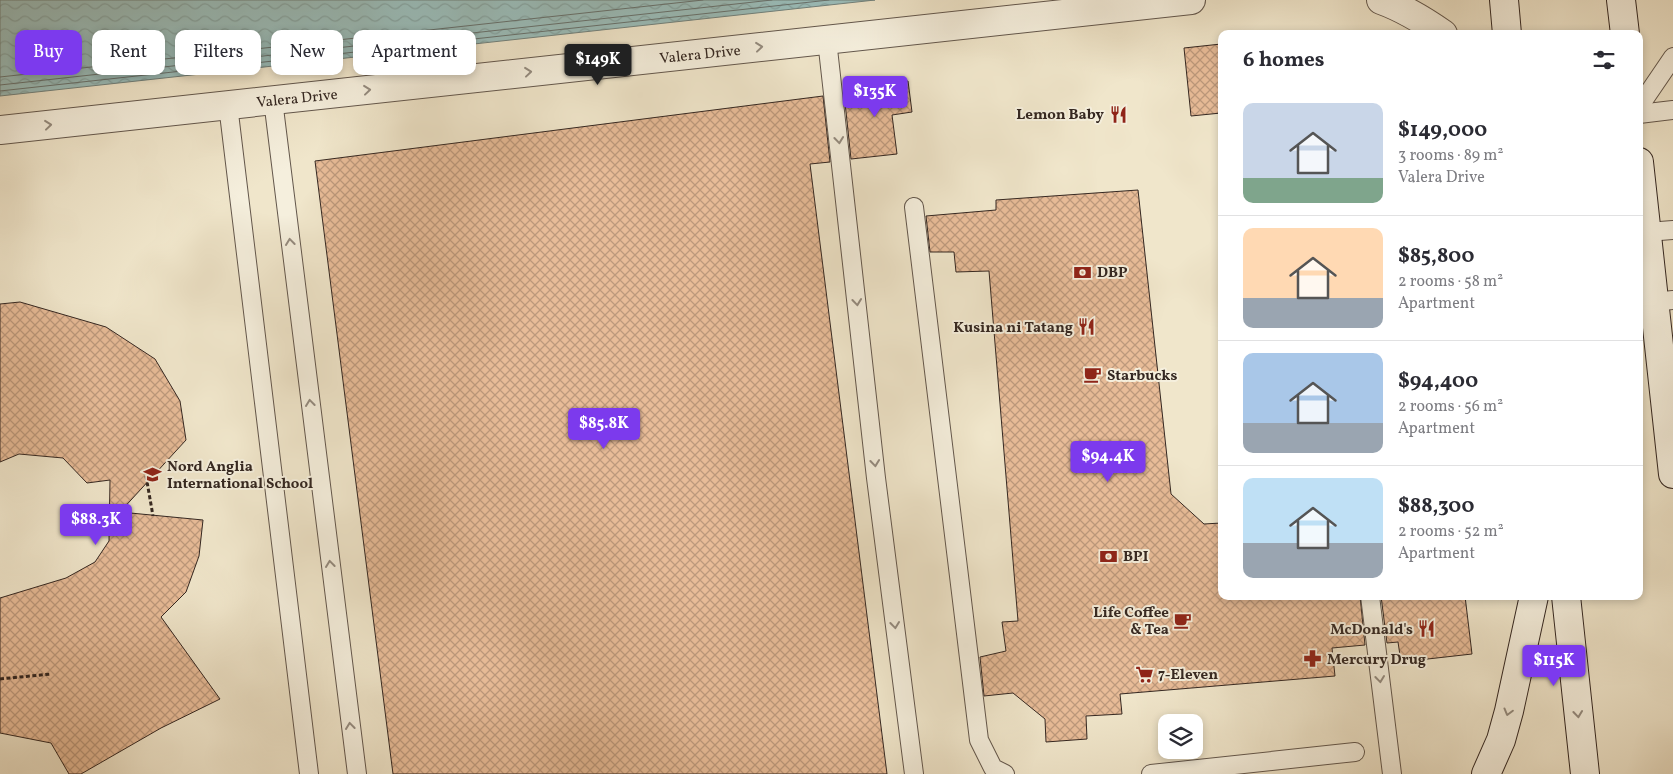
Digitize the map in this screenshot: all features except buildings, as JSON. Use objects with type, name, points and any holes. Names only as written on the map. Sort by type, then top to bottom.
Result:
[{"type":"street","name":"Valera Drive","points":[[0,130],[1192,0]]},
{"type":"street","points":[[1380,0],[1398,6],[1437,30]]},
{"type":"street","points":[[1504,0],[1508,30]]},
{"type":"street","points":[[1621,0],[1624,30]]},
{"type":"street","points":[[1643,175],[1660,231],[1673,474]]},
{"type":"street","points":[[1486,774],[1501,740],[1509,711],[1533,600]]},
{"type":"street","points":[[1566,600],[1584,774]]},
{"type":"lane","points":[[827,40],[876,478],[914,774]]},
{"type":"lane","points":[[1643,101],[1673,57]]},
{"type":"lane","points":[[273,100],[357,774]]},
{"type":"lane","points":[[228,105],[309,774]]},
{"type":"lane","points":[[1643,114],[1673,110]]},
{"type":"lane","points":[[914,207],[979,740],[993,768],[1005,774]]},
{"type":"lane","points":[[1370,600],[1392,774]]},
{"type":"lane","points":[[1151,774],[1354,752]]},
{"type":"path","points":[[146,476],[153,516]]},
{"type":"path","points":[[0,678],[51,674]]},
{"type":"water","points":[[0,0],[875,0],[476,44],[476,30],[353,30],[353,57],[343,58],[343,30],[271,30],[271,66],[261,67],[261,30],[175,30],[175,75],[191,75],[0,96]]},
{"type":"place","name":"Lemon Baby","points":[[1118,114]]},
{"type":"place","name":"DBP","points":[[1083,272]]},
{"type":"place","name":"Kusina ni Tatang","points":[[1087,327]]},
{"type":"place","name":"Starbucks","points":[[1093,375]]},
{"type":"place","name":"Nord Anglia International School","points":[[153,475]]},
{"type":"place","name":"BPI","points":[[1109,556]]},
{"type":"place","name":"Life Coffee & Tea","points":[[1183,621]]},
{"type":"place","name":"McDonald's","points":[[1427,629]]},
{"type":"place","name":"Mercury Drug","points":[[1313,659]]},
{"type":"place","name":"7-Eleven","points":[[1144,674]]}]
